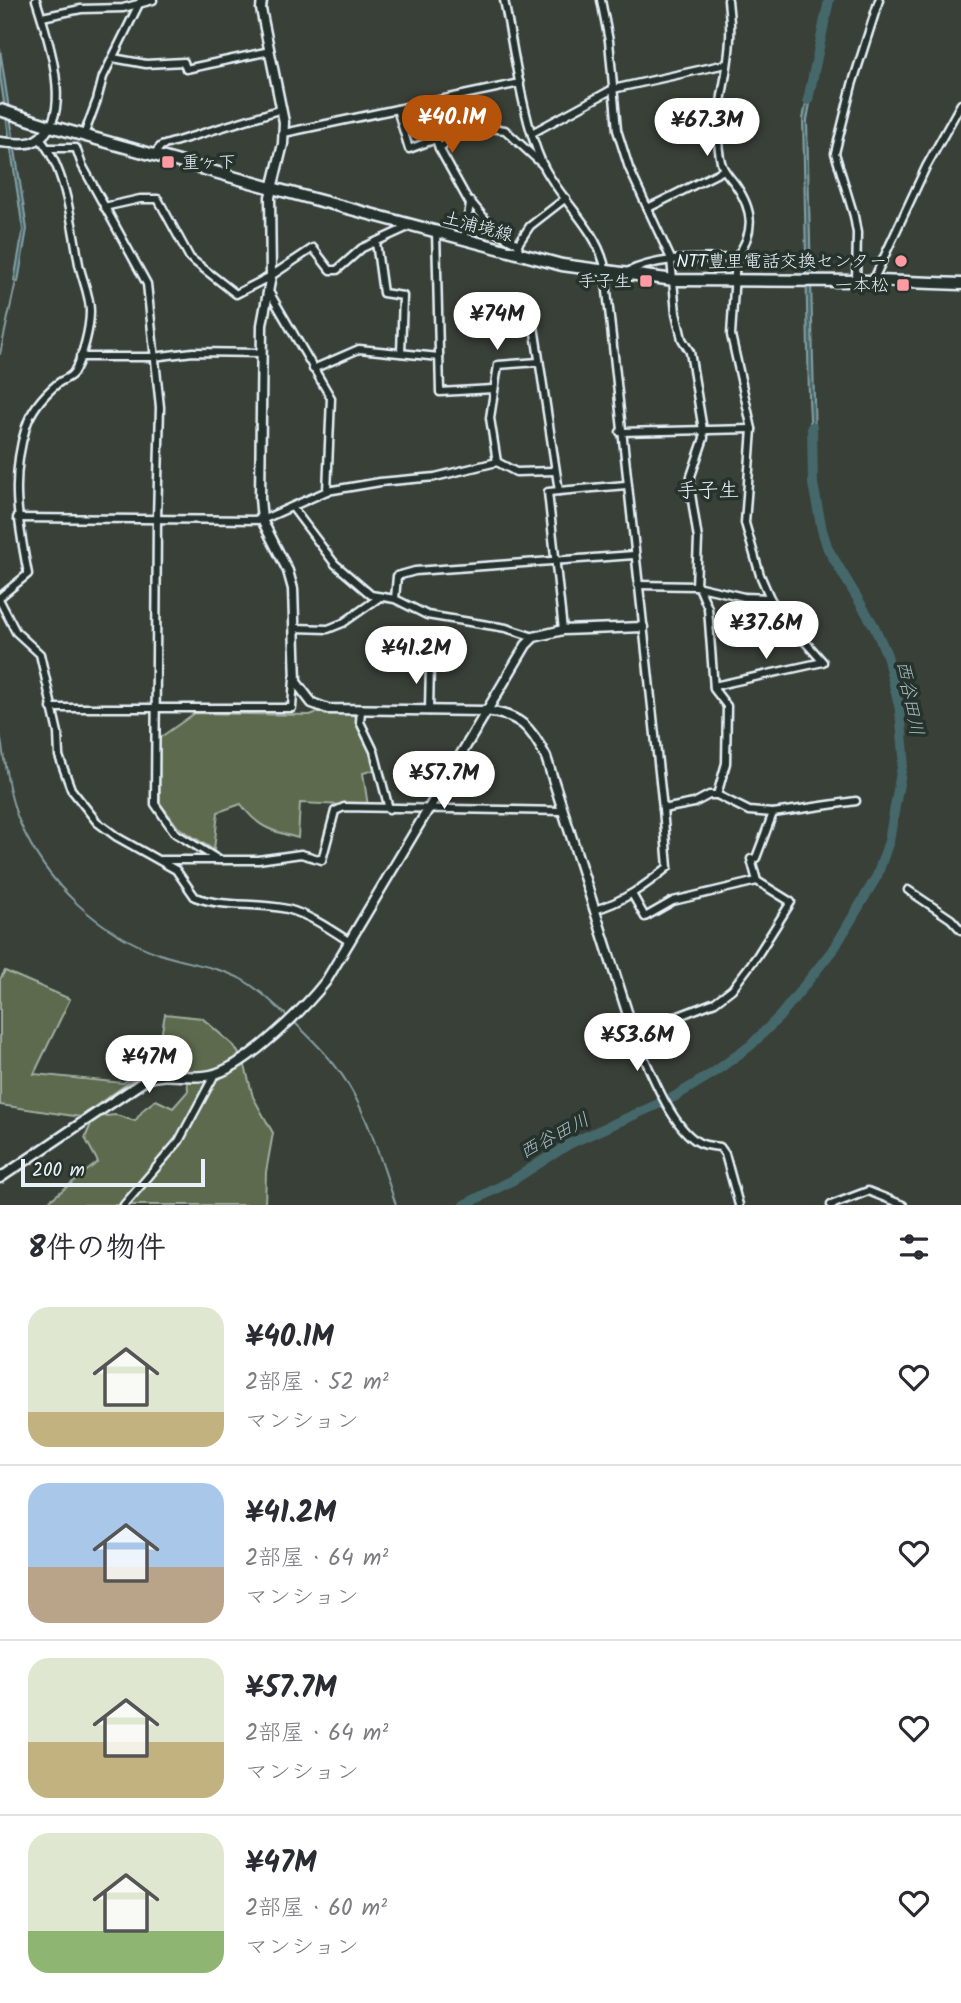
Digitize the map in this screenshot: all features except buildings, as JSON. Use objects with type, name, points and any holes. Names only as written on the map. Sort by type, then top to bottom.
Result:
[{"type":"main road","name":"土浦境線","points":[[0,110],[272,188],[464,239],[519,249],[562,265],[674,280],[961,284]]},
{"type":"street","points":[[0,142],[27,143],[40,139],[55,116],[56,82],[36,0]]},
{"type":"street","points":[[42,17],[81,9],[123,8],[140,1],[153,0]]},
{"type":"street","points":[[51,708],[292,708],[295,677],[293,589],[288,571],[262,520],[260,499],[262,325],[271,276],[269,211],[284,133],[282,109],[261,9],[262,0]]},
{"type":"street","points":[[504,0],[520,83],[543,165]]},
{"type":"street","points":[[600,0],[609,41],[617,130],[621,146],[671,259],[676,313],[682,339],[690,352],[703,430],[704,438],[690,487],[698,540],[698,586],[708,608],[714,686],[727,706],[726,763],[717,795]]},
{"type":"street","points":[[714,686],[823,662],[770,598],[760,575],[745,523],[752,429],[731,335],[736,258],[751,228],[749,213],[737,186],[724,170],[718,127],[730,37],[728,0]]},
{"type":"street","points":[[856,281],[857,233],[835,153],[852,85],[879,0]]},
{"type":"street","points":[[84,135],[103,77],[140,1]]},
{"type":"street","points":[[113,58],[146,64],[184,62],[186,69],[270,51]]},
{"type":"street","points":[[532,133],[613,89],[726,64]]},
{"type":"street","points":[[284,133],[520,83]]},
{"type":"street","points":[[873,281],[926,167],[961,104]]},
{"type":"street","points":[[154,154],[161,146],[282,109]]},
{"type":"street","points":[[397,109],[409,149],[436,139],[469,200],[496,232],[519,249],[530,226],[566,198]]},
{"type":"street","points":[[439,148],[475,126],[505,130],[543,165],[595,241],[603,258],[668,867],[619,902],[594,910]]},
{"type":"street","points":[[40,139],[48,148],[70,210],[90,309],[80,357],[71,376],[58,383],[44,397],[26,425],[18,468],[17,518],[28,574],[5,591],[0,599],[16,632],[40,654],[58,733],[62,768],[71,789],[97,822],[117,837],[176,870],[195,897],[233,906],[285,909],[323,924],[350,943]]},
{"type":"street","points":[[48,148],[76,148],[82,165],[146,284],[160,407],[155,804],[175,833],[219,860]]},
{"type":"street","points":[[648,208],[724,170]]},
{"type":"street","points":[[104,207],[140,199],[158,199],[190,258],[232,293],[239,293],[271,276],[313,248],[330,270],[337,270],[362,248],[406,228],[408,223]]},
{"type":"street","points":[[464,239],[470,211],[469,200]]},
{"type":"street","points":[[436,231],[440,392],[494,389]]},
{"type":"street","points":[[376,242],[383,293],[403,296],[401,353]]},
{"type":"street","points":[[623,274],[651,263],[671,259],[736,258]]},
{"type":"street","points":[[268,290],[331,397],[327,491]]},
{"type":"street","points":[[534,326],[559,491]]},
{"type":"street","points":[[313,369],[359,349],[439,356]]},
{"type":"street","points":[[80,357],[153,357],[193,352],[261,353]]},
{"type":"street","points":[[497,462],[490,418],[498,365],[539,362]]},
{"type":"street","points":[[620,432],[752,429]]},
{"type":"street","points":[[17,518],[262,520],[327,491],[435,477],[497,462],[516,472],[555,471]]},
{"type":"street","points":[[563,630],[548,492],[626,485]]},
{"type":"street","points":[[292,507],[335,564],[372,595],[395,599],[427,615],[506,628],[534,636],[563,630],[643,627]]},
{"type":"street","points":[[395,599],[397,576],[415,571],[634,555]]},
{"type":"street","points":[[638,586],[698,586],[744,597],[770,598]]},
{"type":"street","points":[[295,628],[328,629],[343,623],[380,597]]},
{"type":"street","points":[[0,1178],[147,1079],[168,1075],[194,1077],[215,1074],[248,1058],[290,1018],[326,981],[526,645],[534,636]]},
{"type":"street","points":[[429,711],[430,662]]},
{"type":"street","points":[[295,677],[299,688],[312,703],[328,709],[486,712],[509,715],[525,724],[536,737],[546,757],[635,1037],[670,1108],[690,1136],[702,1144],[720,1147],[725,1154],[738,1205]]},
{"type":"street","points":[[361,710],[360,722],[374,751],[389,809]]},
{"type":"street","points":[[663,809],[694,803],[709,795],[717,795],[749,811],[773,813],[856,801]]},
{"type":"street","points":[[159,860],[258,860],[301,854],[322,860],[335,811],[344,807],[562,811]]},
{"type":"street","points":[[635,1037],[715,1002],[732,989],[791,902],[757,881],[751,859],[756,858],[773,813]]},
{"type":"street","points":[[632,894],[645,917],[673,901],[757,881]]},
{"type":"street","points":[[908,890],[951,919],[961,930]]},
{"type":"street","points":[[124,1205],[179,1141],[215,1074]]},
{"type":"street","points":[[831,1205],[868,1191],[902,1205]]},
{"type":"green space","points":[[318,712],[354,715],[360,722],[378,769],[363,773],[368,806],[300,803],[298,838],[265,827],[241,804],[218,812],[214,850],[178,827],[160,803],[158,739],[195,713],[310,715]]},
{"type":"green space","points":[[5,971],[70,999],[34,1074],[123,1083],[157,1060],[165,1014],[202,1018],[234,1046],[244,1062],[253,1097],[273,1133],[266,1172],[265,1205],[51,1205],[49,1201],[98,1162],[85,1138],[94,1117],[116,1115],[135,1121],[144,1109],[156,1100],[173,1108],[188,1091],[187,1070],[166,1060],[145,1071],[80,1117],[0,1105],[0,979]]},
{"type":"water","points":[[0,49],[27,229],[18,282],[14,281],[23,230],[0,76]]},
{"type":"water","points":[[809,87],[813,88],[807,120],[815,439],[811,439],[809,399],[803,119]]},
{"type":"waterway","name":"西谷田川","points":[[808,100],[829,0]]},
{"type":"waterway","points":[[0,354],[16,281]]},
{"type":"waterway","name":"西谷田川","points":[[464,1205],[513,1180],[569,1144],[674,1097],[750,1046],[780,1016],[835,947],[877,876],[889,841],[904,755],[900,710],[887,655],[874,626],[828,549],[822,530],[813,484],[812,427]]},
{"type":"waterway","points":[[0,734],[10,790],[20,823],[44,866],[76,903],[115,933],[137,945],[241,979],[287,1016]]},
{"type":"waterway","points":[[294,1022],[334,1064],[353,1093],[372,1134],[396,1205]]},
{"type":"place","name":"重ヶ下","points":[[168,162]]},
{"type":"place","name":"NTT豊里電話交換センター","points":[[901,261]]},
{"type":"place","name":"手子生","points":[[646,281]]},
{"type":"place","name":"一本松","points":[[903,285]]},
{"type":"district","name":"手子生","points":[[708,490]]}]
